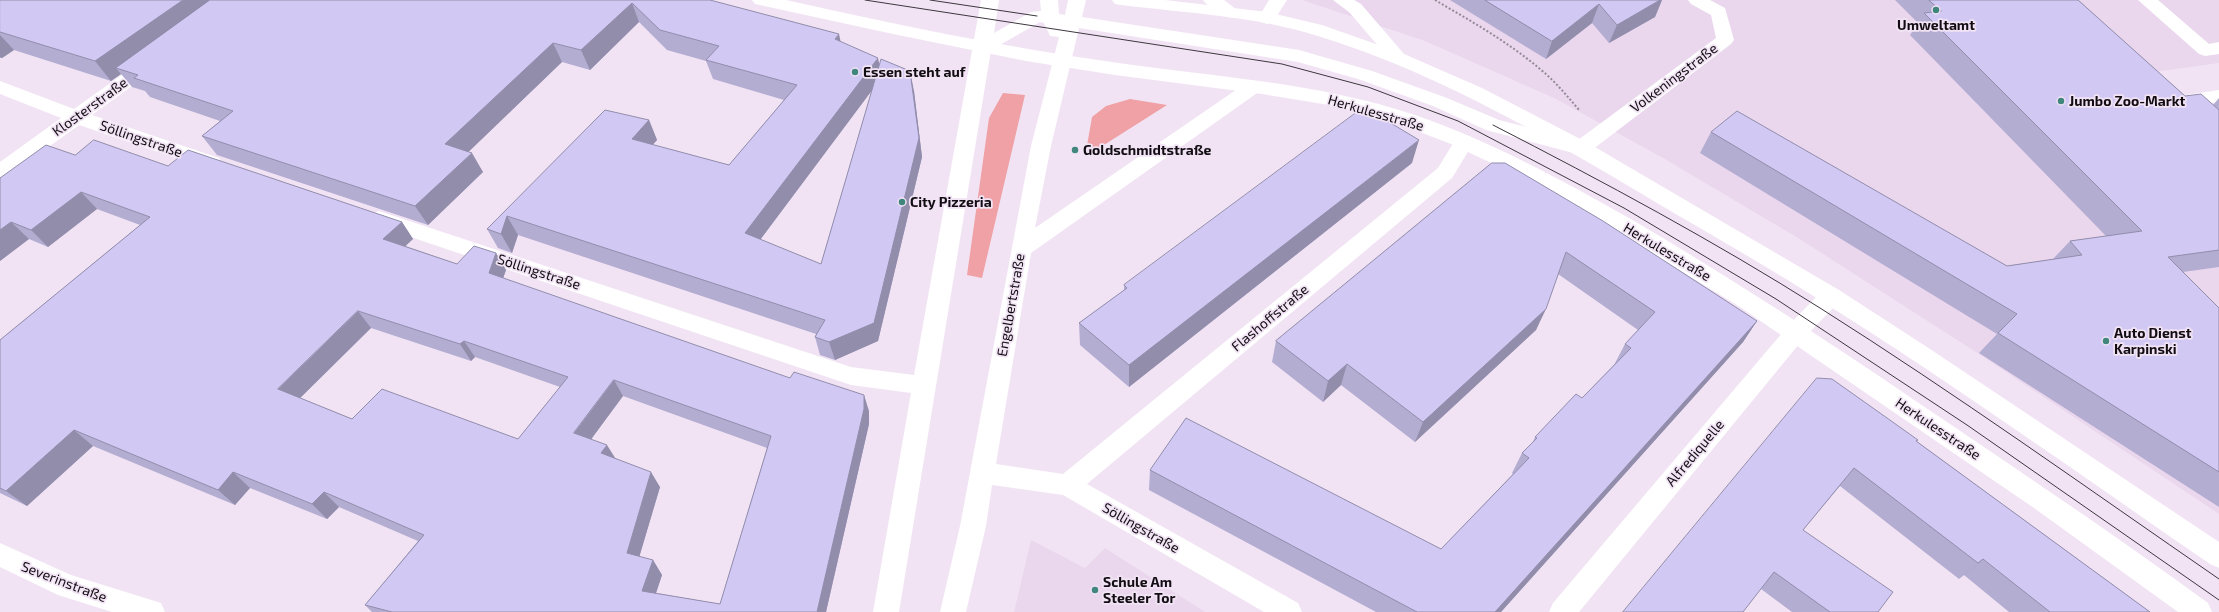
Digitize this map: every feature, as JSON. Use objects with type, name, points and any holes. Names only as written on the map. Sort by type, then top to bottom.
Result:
[{"type":"street","points":[[762,0],[983,48],[1062,60],[1051,18],[1049,0]]},
{"type":"street","points":[[886,612],[907,473],[978,83],[990,0]]},
{"type":"street","name":"Engelbertstraße","points":[[953,612],[983,473],[1021,249],[1049,112],[1077,0]]},
{"type":"street","points":[[1121,0],[1267,18],[1322,31],[1398,58],[1475,92],[1581,148],[1831,296],[1922,355],[2219,556]]},
{"type":"street","points":[[1212,0],[1232,13]]},
{"type":"street","points":[[1267,18],[1278,0]]},
{"type":"street","points":[[1342,0],[1355,8],[1398,58]]},
{"type":"street","name":"Volkeningstraße","points":[[1581,148],[1599,133],[1725,40],[1719,12],[1697,0]]},
{"type":"street","points":[[2147,0],[2205,50],[2219,48]]},
{"type":"street","points":[[983,48],[1037,16],[1299,56],[1365,74],[1440,102],[1493,125],[1581,148]]},
{"type":"street","name":"Klosterstraße","points":[[0,172],[166,52]]},
{"type":"street","name":"Herkulesstraße","points":[[1062,60],[1335,100],[1404,119],[1464,142],[1554,186],[1647,239],[1796,332],[2141,568],[2199,612]]},
{"type":"street","points":[[2165,86],[2197,117]]},
{"type":"street","name":"Söllingstraße","points":[[0,87],[76,117],[228,169]]},
{"type":"street","points":[[1021,249],[1253,87]]},
{"type":"street","points":[[2180,101],[2219,96]]},
{"type":"street","name":"Flashoffstraße","points":[[1067,486],[1445,173],[1464,142]]},
{"type":"street","name":"Söllingstraße","points":[[364,214],[851,376],[880,382],[924,385]]},
{"type":"street","name":"Alfrediquelle","points":[[1562,612],[1796,332],[1831,296]]},
{"type":"street","name":"Söllingstraße","points":[[983,473],[1067,486],[1290,612]]},
{"type":"street","name":"Severinstraße","points":[[0,556],[67,586],[152,612]]},
{"type":"path","points":[[1435,0],[1504,42],[1534,64],[1560,88],[1599,133]]},
{"type":"shaded area","points":[[1302,0],[2065,0],[2219,141],[2219,514],[1979,354],[1798,238],[1663,158],[1554,98],[1425,41]]},
{"type":"shaded area","points":[[2074,0],[2219,0],[2219,63],[2154,72]]},
{"type":"shaded area","points":[[1003,93],[1025,95],[982,278],[967,275],[989,118]]},
{"type":"shaded area","points":[[1130,99],[1167,105],[1085,157],[1092,117],[1106,106]]},
{"type":"shaded area","name":"Schule Am Steeler Tor","points":[[1031,540],[1085,568],[1105,548],[1205,612],[1014,612]]},
{"type":"building","points":[[0,0],[183,0],[95,61],[0,32]]},
{"type":"building","points":[[210,0],[710,0],[839,34],[835,39],[878,58],[745,233],[821,264],[881,59],[910,71],[919,138],[874,323],[829,342],[815,337],[825,320],[507,216],[501,234],[487,229],[605,110],[649,120],[632,139],[729,165],[797,85],[706,60],[719,46],[660,30],[632,3],[581,50],[553,43],[445,144],[472,153],[415,206],[202,136],[233,111],[134,78],[138,75],[116,68]]},
{"type":"building","points":[[1485,0],[1660,0],[1617,25],[1599,4],[1552,41]]},
{"type":"building","points":[[1929,0],[2078,0],[2185,96],[2201,94],[2219,110],[2219,250],[2168,257],[2219,308],[2219,472],[1998,333],[2017,314],[1711,132],[1737,111],[2007,266],[2082,255],[2070,241],[2142,231],[1924,13],[1941,11]]},
{"type":"building","points":[[1364,107],[1419,140],[1129,365],[1079,323],[1127,288],[1124,285]]},
{"type":"building","points":[[94,140],[168,166],[188,150],[402,222],[383,239],[457,264],[474,246],[496,253],[489,273],[790,378],[794,372],[864,395],[864,409],[817,612],[392,612],[365,605],[424,535],[324,492],[312,504],[233,472],[218,490],[74,430],[6,491],[0,488],[0,340],[150,217],[81,192],[31,230],[11,222],[0,230],[0,178],[46,145],[75,155]],"holes":[[[358,311],[460,344],[464,341],[568,377],[518,439],[382,389],[352,419],[278,389]],[[614,380],[771,436],[720,604],[642,591],[653,560],[627,553],[651,472],[601,453],[607,445],[574,433]]]},
{"type":"building","points":[[1492,163],[1505,163],[1603,221],[1757,321],[1495,612],[1417,612],[1150,470],[1186,418],[1441,549],[1529,458],[1522,453],[1537,438],[1535,437],[1576,394],[1582,398],[1631,348],[1625,344],[1655,312],[1566,252],[1546,309],[1423,422],[1347,364],[1328,381],[1276,341]]},
{"type":"building","points":[[1817,378],[1832,379],[1918,440],[1916,441],[2150,612],[2050,612],[1983,559],[1978,563],[1854,468],[1803,530],[1893,592],[1878,612],[1830,612],[1774,572],[1743,612],[1623,612]]},
{"type":"tram line","points":[[865,0],[1282,64],[1368,87],[1458,121],[1624,208],[1776,299],[1967,425],[2219,600]]},
{"type":"tram line","points":[[930,0],[1037,16]]},
{"type":"tram line","points":[[1493,125],[1658,213],[1740,259],[1820,308],[1971,408],[2219,579]]},
{"type":"place","name":"Umweltamt","points":[[1936,10]]},
{"type":"place","name":"Essen steht auf","points":[[855,72]]},
{"type":"place","name":"Jumbo Zoo-Markt","points":[[2061,101]]},
{"type":"place","name":"Goldschmidtstraße","points":[[1075,150]]},
{"type":"place","name":"City Pizzeria","points":[[902,202]]},
{"type":"place","name":"Auto Dienst Karpinski","points":[[2106,341]]},
{"type":"place","name":"Schule Am Steeler Tor","points":[[1095,590]]}]
